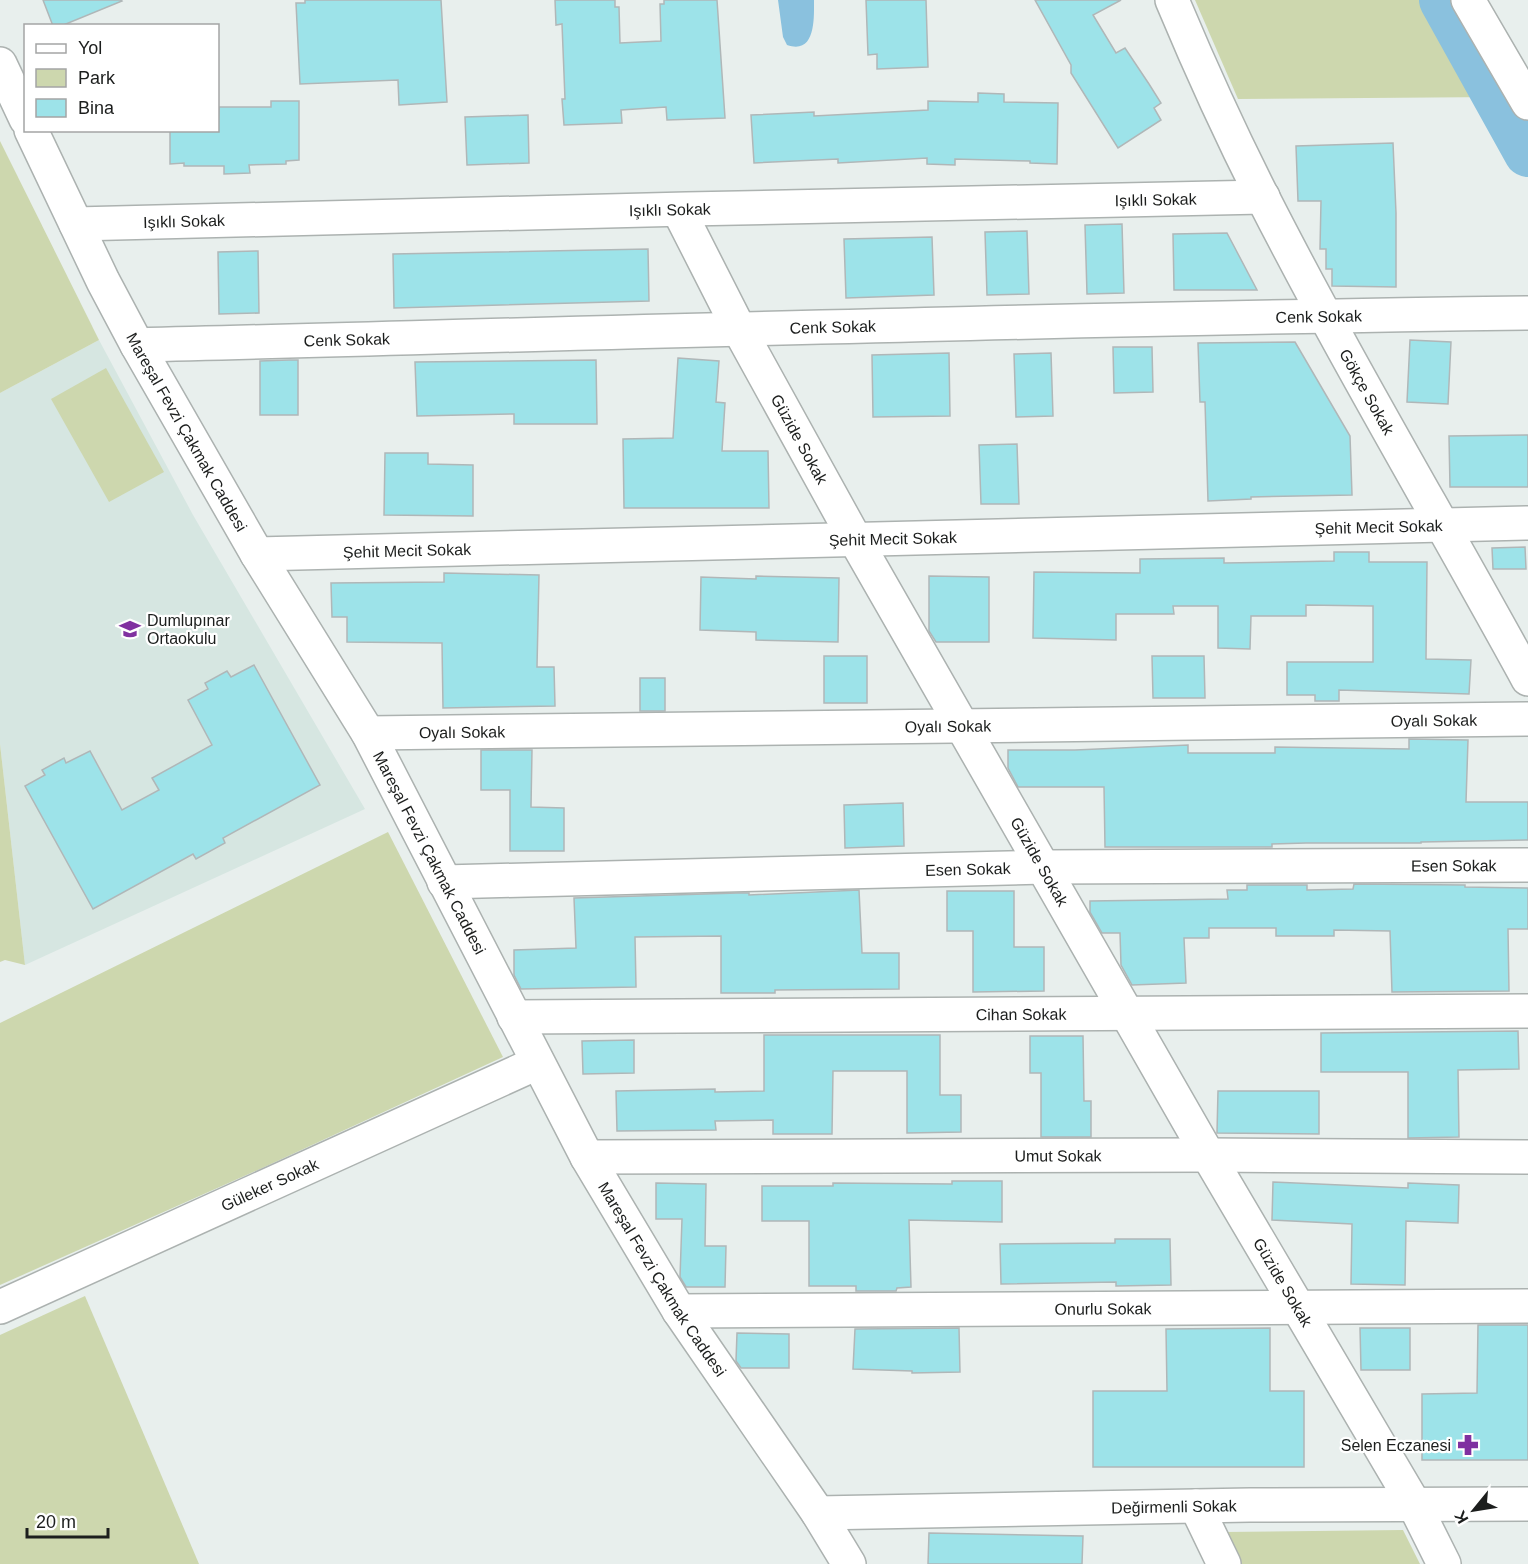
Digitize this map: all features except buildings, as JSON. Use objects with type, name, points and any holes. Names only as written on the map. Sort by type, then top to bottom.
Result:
[{"type":"street","name":"Gökçe Sokak","points":[[1172,0],[1210,89],[1325,316],[1444,525],[1528,679]]},
{"type":"street","points":[[1468,0],[1528,103]]},
{"type":"street","points":[[0,64],[24,114]]},
{"type":"street","name":"Mareşal Fevzi Çakmak Caddesi","points":[[32,132],[103,281],[137,345],[257,554],[368,733],[587,1157],[679,1311],[819,1513],[849,1564]]},
{"type":"street","name":"Işıklı Sokak","points":[[76,224],[427,214],[679,211],[1263,197]]},
{"type":"street","name":"Güzide Sokak","points":[[679,211],[739,329],[856,541],[1296,1307],[1414,1504],[1444,1564]]},
{"type":"street","name":"Cenk Sokak","points":[[137,345],[739,329],[1325,316],[1528,314]]},
{"type":"street","name":"Şehit Mecit Sokak","points":[[257,554],[1528,523]]},
{"type":"street","name":"Oyalı Sokak","points":[[368,733],[1528,719]]},
{"type":"street","name":"Esen Sokak","points":[[444,882],[1045,867],[1528,865]]},
{"type":"street","name":"Cihan Sokak","points":[[514,1017],[1528,1011]]},
{"type":"street","name":"Güleker Sokak","points":[[0,1307],[537,1063]]},
{"type":"street","name":"Umut Sokak","points":[[587,1157],[1208,1155],[1528,1157]]},
{"type":"street","name":"Onurlu Sokak","points":[[679,1311],[1528,1306]]},
{"type":"street","name":"Değirmenli Sokak","points":[[819,1513],[1196,1506],[1528,1504]]},
{"type":"street","points":[[1196,1506],[1224,1564]]},
{"type":"shaded area","name":"Dumlupınar Ortaokulu","points":[[99,340],[193,515],[365,809],[25,965],[0,744],[0,393]]},
{"type":"green space","points":[[1195,0],[1443,0],[1497,97],[1238,99]]},
{"type":"green space","points":[[0,141],[99,340],[0,393]]},
{"type":"green space","points":[[106,368],[164,472],[109,502],[51,399]]},
{"type":"green space","points":[[0,744],[25,965],[5,960],[0,962]]},
{"type":"green space","points":[[388,832],[503,1057],[0,1285],[0,1023]]},
{"type":"green space","points":[[85,1296],[199,1564],[0,1564],[0,1335]]},
{"type":"green space","points":[[1403,1530],[1420,1564],[1240,1564],[1225,1532]]},
{"type":"water","points":[[778,0],[814,0],[813,25],[808,40],[803,45],[796,47],[787,45],[783,37]]},
{"type":"waterway","points":[[1443,0],[1528,153]]},
{"type":"place","name":"Dumlupınar Ortaokulu","points":[[130,629]]},
{"type":"place","name":"Selen Eczanesi","points":[[1468,1445]]}]
